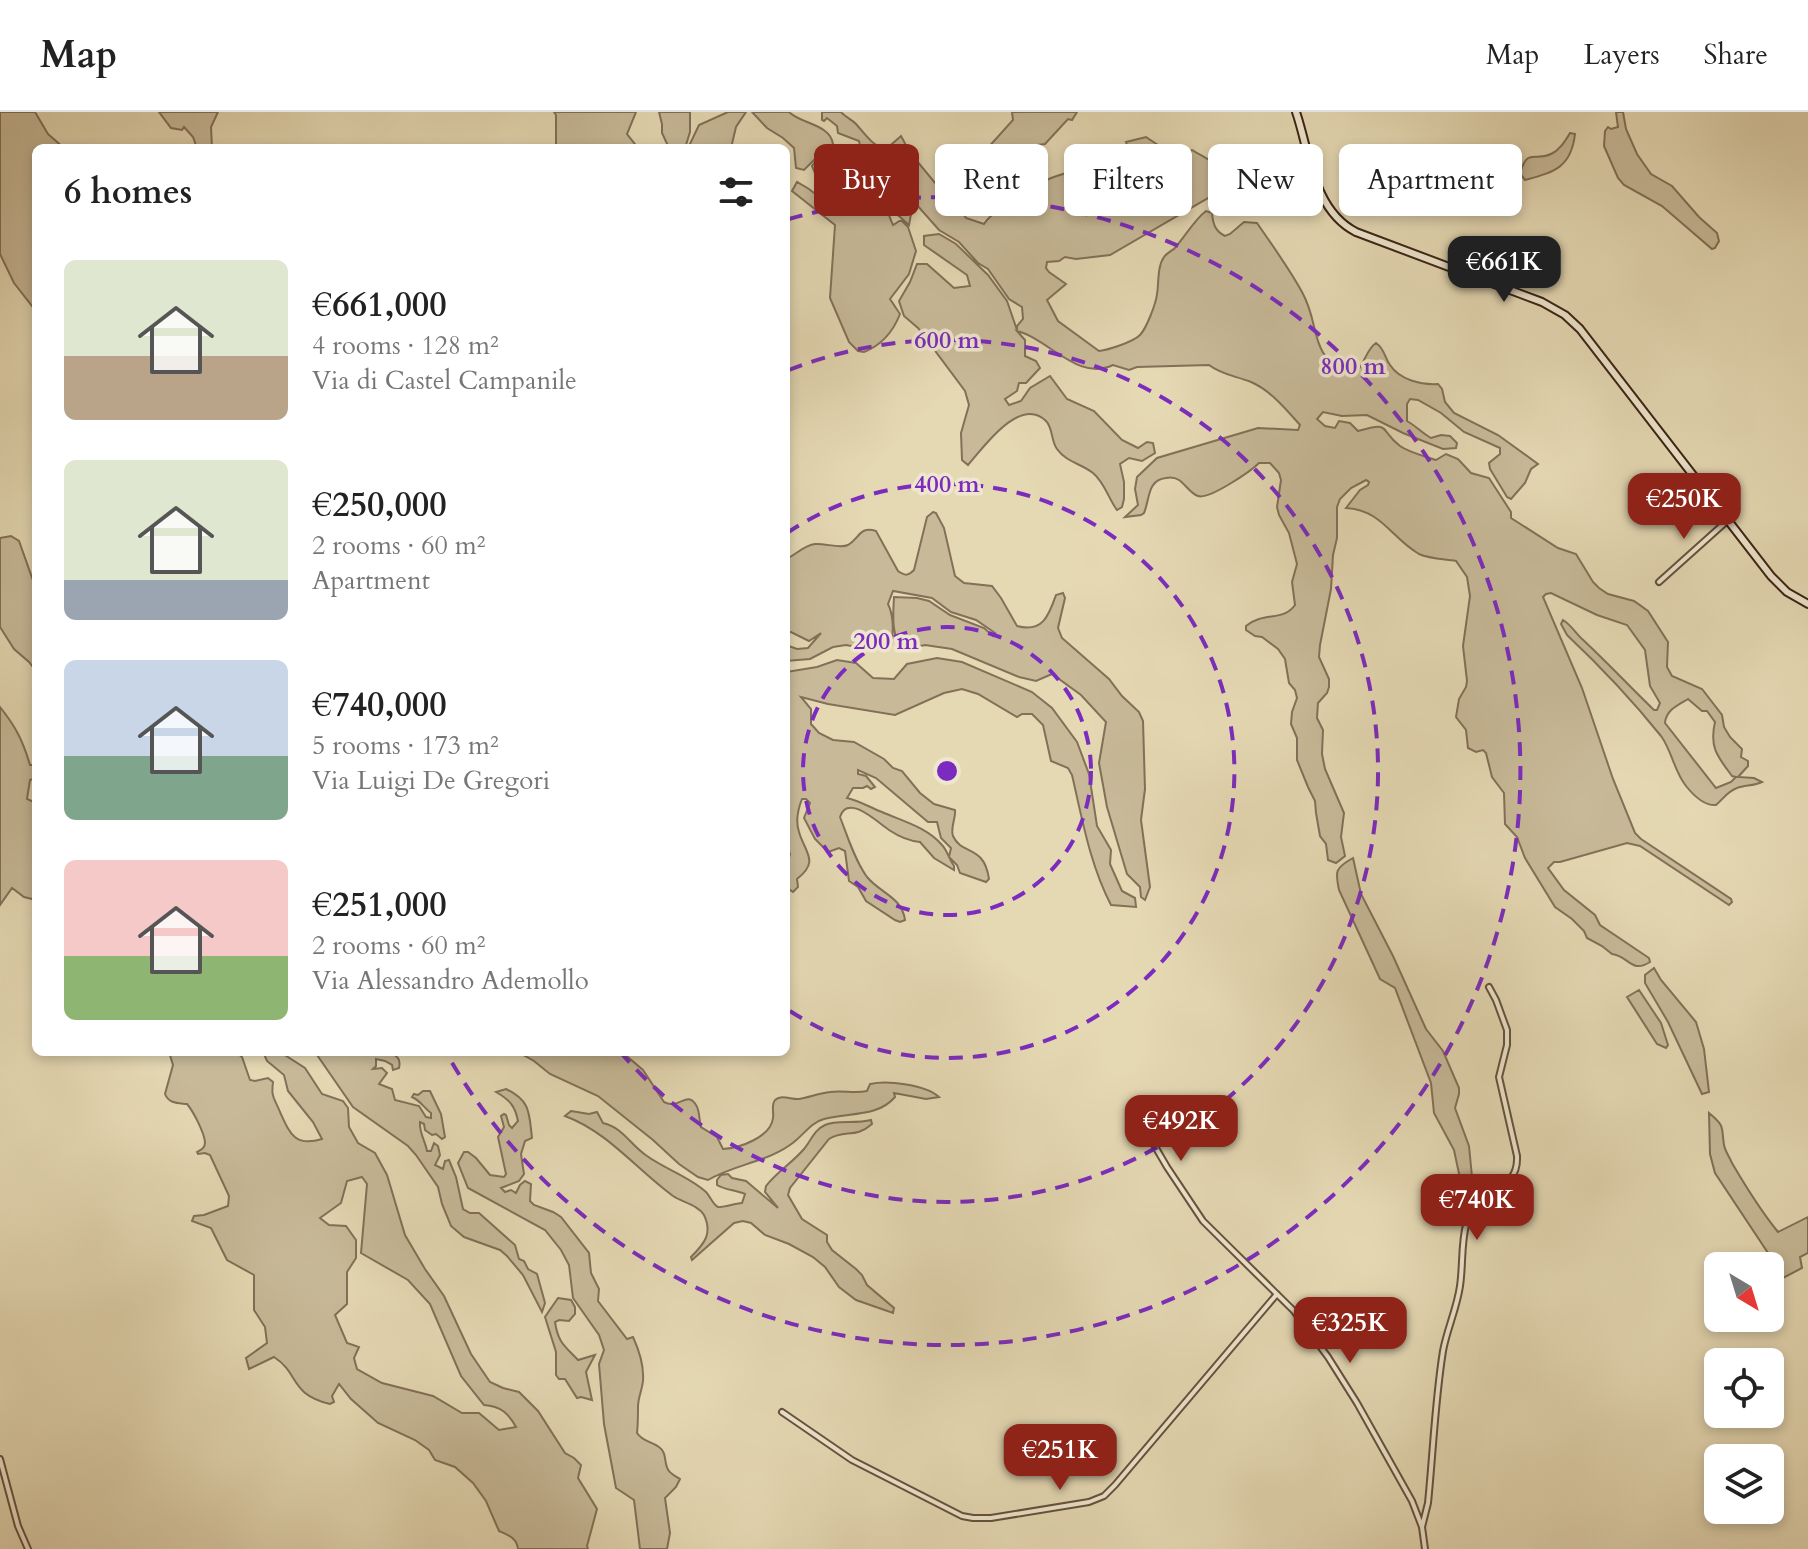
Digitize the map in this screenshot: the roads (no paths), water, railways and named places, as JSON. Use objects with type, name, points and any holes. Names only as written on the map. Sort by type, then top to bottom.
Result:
[{"type":"street","points":[[1296,112],[1319,189],[1336,218],[1356,232],[1532,298],[1565,315],[1582,332],[1779,585],[1808,604]]},
{"type":"street","points":[[1659,582],[1727,521]]},
{"type":"street","points":[[1422,1527],[1428,1508],[1442,1361],[1460,1289],[1465,1227],[1473,1208],[1509,1181],[1517,1163],[1499,1077],[1508,1033],[1489,987]]},
{"type":"street","points":[[1139,1119],[1203,1221],[1309,1329],[1339,1373],[1409,1495],[1422,1527],[1425,1549]]},
{"type":"street","points":[[782,1412],[852,1460],[966,1518],[994,1517],[1089,1502],[1104,1496],[1115,1485],[1277,1294]]},
{"type":"street","points":[[0,1459],[18,1526],[28,1549]]}]
